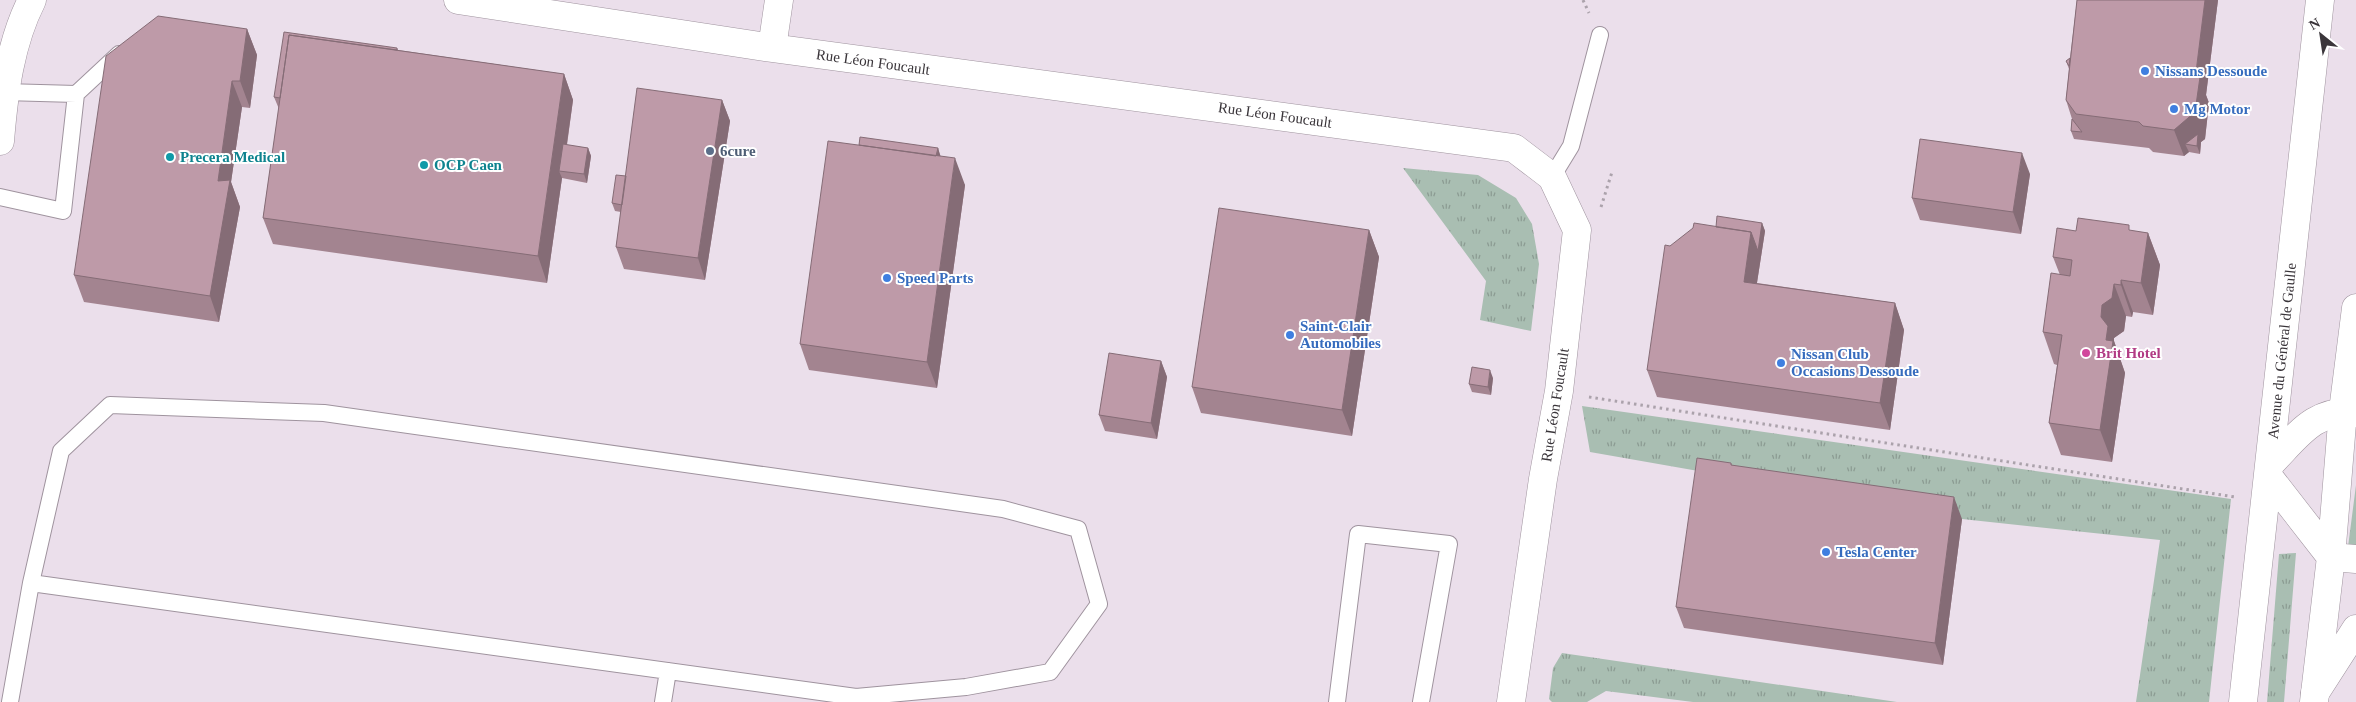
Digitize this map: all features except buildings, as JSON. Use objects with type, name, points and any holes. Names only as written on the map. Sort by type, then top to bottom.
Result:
[{"type":"street","points":[[0,141],[4,92],[20,22],[32,0]]},
{"type":"street","name":"Rue Léon Foucault","points":[[458,0],[772,48],[1514,148],[1552,177],[1578,230],[1559,391],[1542,479],[1512,702]]},
{"type":"street","points":[[772,48],[779,0]]},
{"type":"street","name":"Avenue du Général de Gaulle","points":[[2243,702],[2320,0]]},
{"type":"street","points":[[2314,697],[2344,558],[2349,412],[2356,310]]},
{"type":"street","points":[[2344,558],[2269,470],[2316,418],[2349,412]]},
{"type":"street","points":[[2314,697],[2356,628]]},
{"type":"lane","points":[[1552,177],[1572,146],[1600,35]]},
{"type":"lane","points":[[0,197],[63,211],[76,94],[134,40]]},
{"type":"lane","points":[[4,92],[76,94]]},
{"type":"lane","points":[[10,702],[30,583],[61,451],[110,405],[324,413],[1003,509],[1078,529],[1099,604],[1050,672],[966,686],[856,697],[30,583]]},
{"type":"lane","points":[[1337,702],[1358,534],[1449,544],[1421,702]]},
{"type":"lane","points":[[663,702],[668,671]]},
{"type":"path","points":[[1598,216],[1612,172]]},
{"type":"path","points":[[1584,396],[2243,499]]},
{"type":"green space","points":[[1403,168],[1478,175],[1516,198],[1532,224],[1539,264],[1531,331],[1480,320],[1486,281]]},
{"type":"green space","points":[[1582,406],[2231,499],[2209,702],[2136,702],[2160,540],[1962,519],[1739,487],[1704,472],[1590,452]]},
{"type":"green space","points":[[2356,485],[2356,546],[2348,547]]},
{"type":"green space","points":[[2296,553],[2284,702],[2267,702],[2279,554]]},
{"type":"green space","points":[[1562,653],[1897,702],[1693,702],[1606,691],[1587,702],[1552,702],[1549,699],[1553,668]]},
{"type":"place","name":"Nissans Dessoude","points":[[2145,71]]},
{"type":"place","name":"Mg Motor","points":[[2174,109]]},
{"type":"place","name":"6cure","points":[[710,151]]},
{"type":"place","name":"Precera Medical","points":[[170,157]]},
{"type":"place","name":"OCP Caen","points":[[424,165]]},
{"type":"place","name":"Speed Parts","points":[[887,278]]},
{"type":"place","name":"Saint-Clair Automobiles","points":[[1290,335]]},
{"type":"place","name":"Brit Hotel","points":[[2086,353]]},
{"type":"place","name":"Nissan Club Occasions Dessoude","points":[[1781,363]]},
{"type":"place","name":"Tesla Center","points":[[1826,552]]}]
